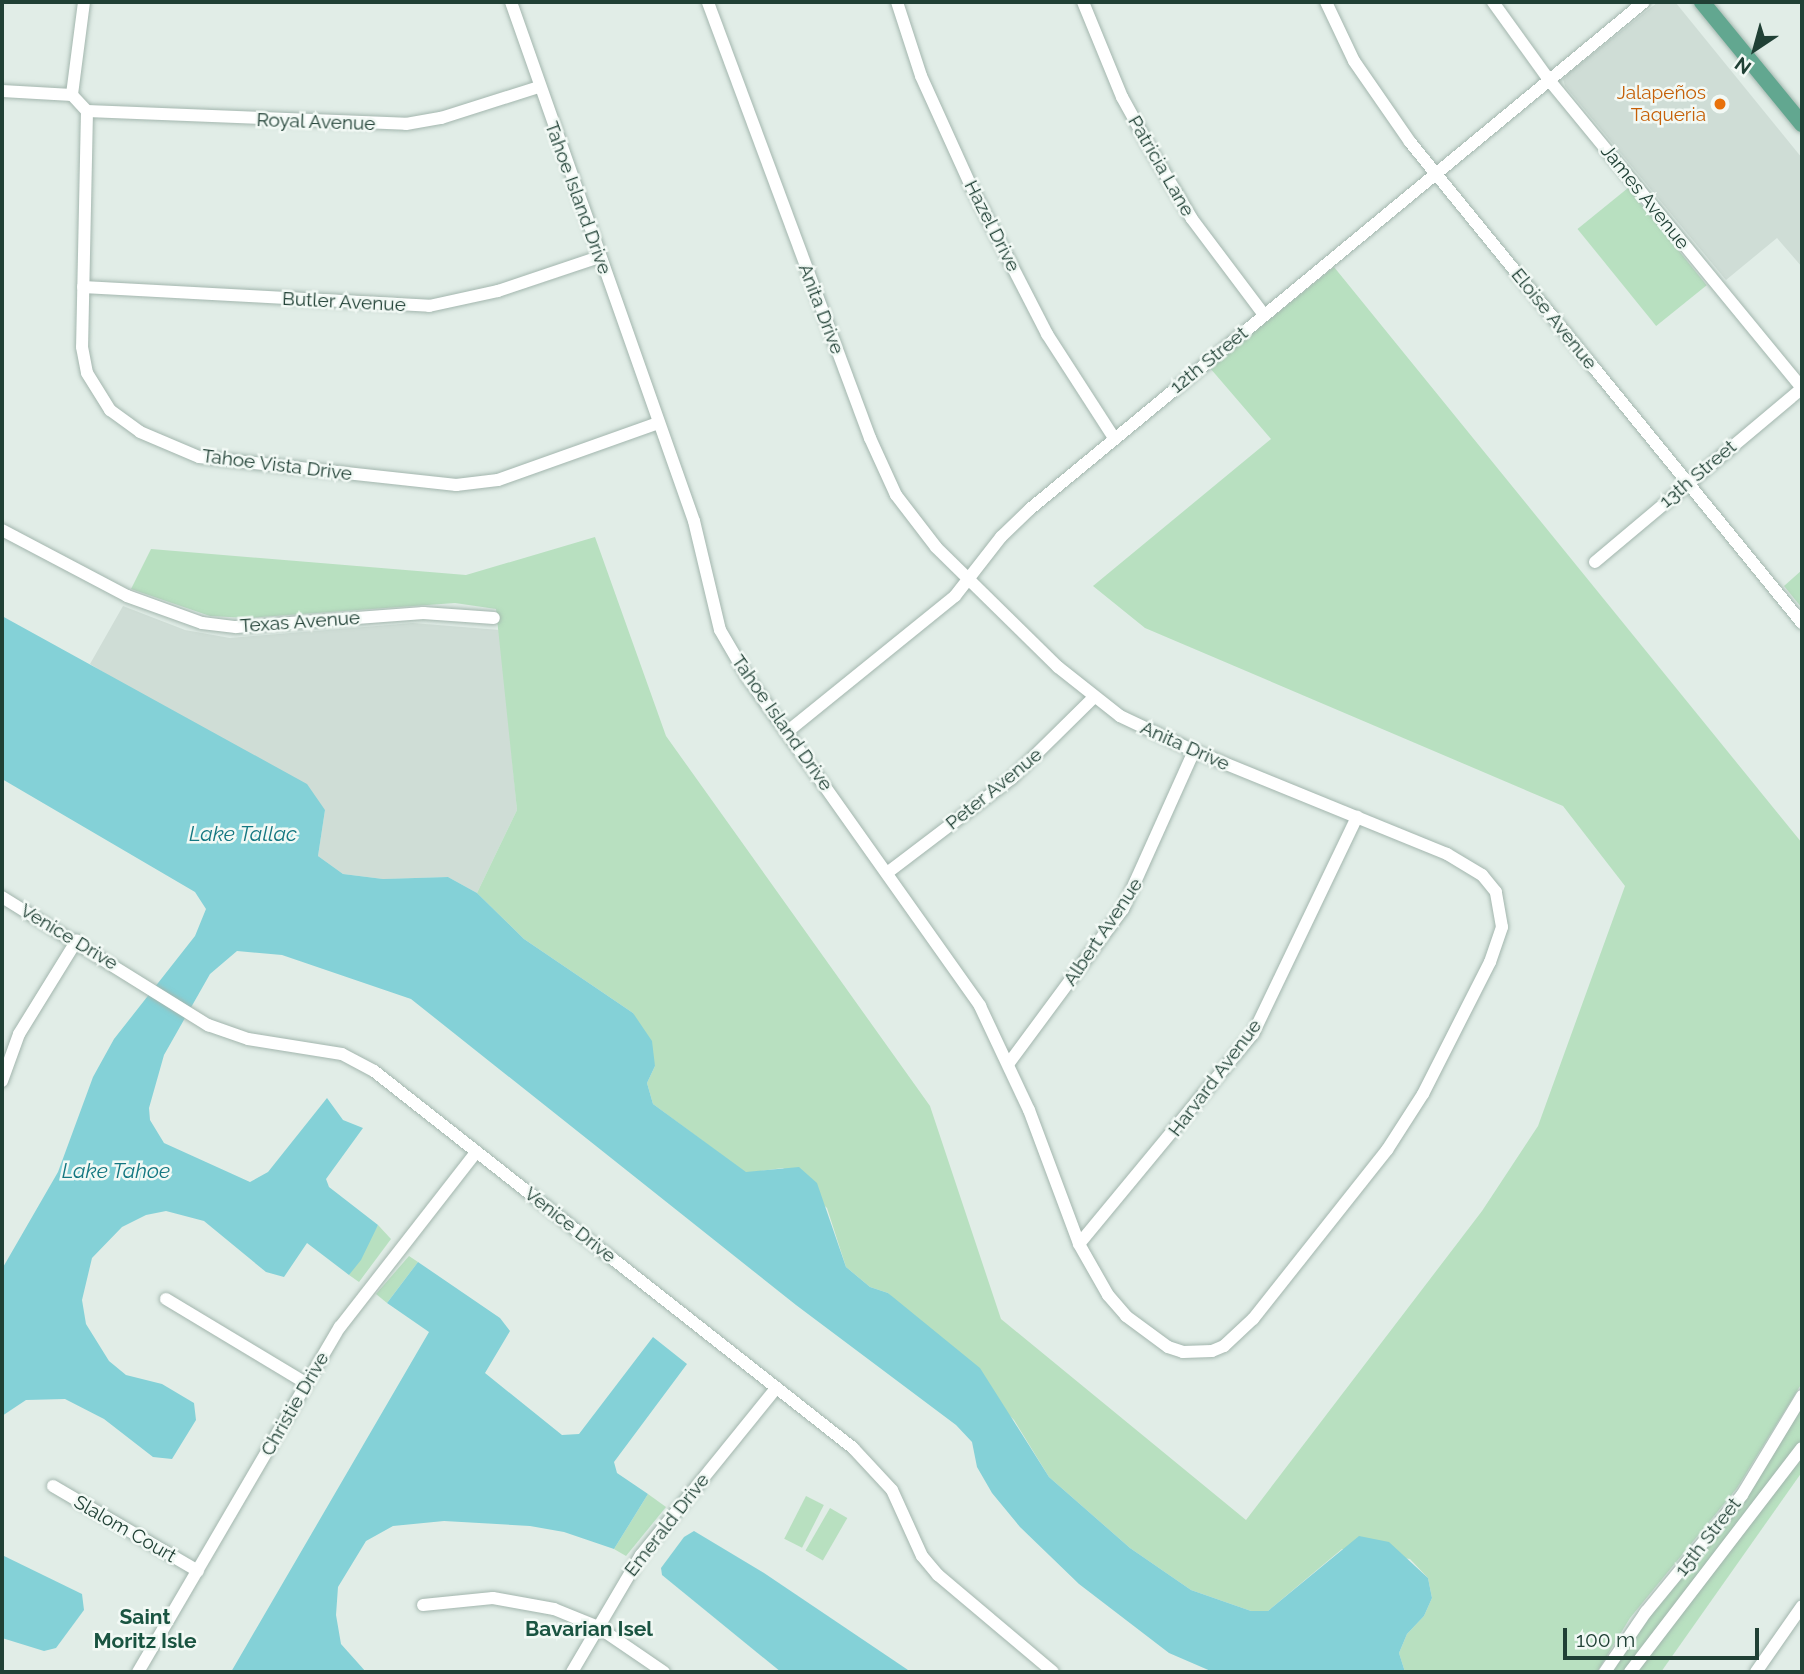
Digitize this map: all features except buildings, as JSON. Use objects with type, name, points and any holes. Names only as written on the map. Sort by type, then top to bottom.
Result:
[{"type":"main road","points":[[1702,2],[1802,124]]},
{"type":"street","points":[[72,96],[84,2]]},
{"type":"street","name":"Tahoe Island Drive","points":[[511,2],[694,522],[720,630],[787,732],[980,1006],[1009,1063],[1079,1244],[1126,1315],[1168,1347],[1200,1353]]},
{"type":"street","name":"Anita Drive","points":[[708,2],[874,449],[913,519],[969,582],[1094,698],[1120,716],[1194,751],[1447,853],[1482,875],[1496,892],[1502,928],[1473,1000],[1423,1094],[1387,1150],[1253,1319],[1224,1346],[1200,1353]]},
{"type":"street","name":"Hazel Drive","points":[[897,2],[921,76],[970,184],[1047,334],[1114,438]]},
{"type":"street","name":"Patricia Lane","points":[[1083,2],[1122,97],[1154,155],[1192,219],[1264,315]]},
{"type":"street","name":"Eloise Avenue","points":[[1326,2],[1354,61],[1434,173],[1802,623]]},
{"type":"street","name":"James Avenue","points":[[1493,2],[1549,80],[1802,388]]},
{"type":"street","name":"12th Street","points":[[787,732],[969,582],[1012,525],[1114,438],[1644,2]]},
{"type":"street","name":"Royal Avenue","points":[[87,111],[406,124],[441,118],[539,87]]},
{"type":"street","points":[[2,91],[72,96],[87,111]]},
{"type":"street","name":"Tahoe Vista Drive","points":[[87,111],[82,347],[96,393],[110,410],[140,432],[200,457],[475,484],[658,423]]},
{"type":"street","name":"Butler Avenue","points":[[83,287],[429,306],[498,291],[599,257]]},
{"type":"street","name":"13th Street","points":[[1595,562],[1802,388]]},
{"type":"street","name":"Texas Avenue","points":[[2,530],[127,596],[202,623],[236,627],[423,613],[495,618]]},
{"type":"street","name":"Peter Avenue","points":[[887,873],[1012,778],[1094,698]]},
{"type":"street","name":"Albert Avenue","points":[[1009,1063],[1123,909],[1194,751]]},
{"type":"street","name":"Harvard Avenue","points":[[1079,1244],[1252,1034],[1357,817]]},
{"type":"street","name":"Venice Drive","points":[[2,897],[77,940],[194,1017],[248,1039],[342,1054],[374,1071],[877,1470],[902,1510],[922,1556],[938,1575],[1053,1672]]},
{"type":"street","points":[[2,1081],[19,1034],[77,940]]},
{"type":"street","name":"Christie Drive","points":[[138,1672],[306,1383],[360,1297],[476,1152]]},
{"type":"street","points":[[166,1299],[306,1383]]},
{"type":"street","name":"Emerald Drive","points":[[572,1672],[641,1555],[776,1388]]},
{"type":"street","name":"15th Street","points":[[1605,1672],[1646,1612],[1742,1495],[1802,1396]]},
{"type":"street","name":"15th Street","points":[[1630,1672],[1802,1448]]},
{"type":"street","name":"Slalom Court","points":[[53,1486],[198,1571]]},
{"type":"street","points":[[423,1605],[483,1598],[527,1602],[598,1628],[664,1672]]},
{"type":"street","points":[[1756,1672],[1802,1606]]},
{"type":"shaded area","points":[[1658,2],[1676,3],[1802,158],[1802,267],[1777,238],[1726,280],[1565,86],[1563,79],[1570,72]]},
{"type":"shaded area","points":[[123,606],[185,630],[230,638],[413,623],[500,630],[517,810],[477,893],[448,877],[383,879],[343,874],[318,856],[325,810],[90,664]]},
{"type":"green space","points":[[1628,188],[1707,285],[1656,326],[1577,229]]},
{"type":"green space","points":[[1334,267],[1802,843],[1802,1383],[1737,1488],[1630,1618],[1597,1672],[1405,1672],[1399,1653],[1407,1634],[1424,1616],[1432,1598],[1428,1578],[1410,1559],[1342,1549],[1268,1611],[1251,1611],[1191,1590],[1130,1548],[1049,1477],[1014,1420],[888,1293],[870,1287],[846,1267],[827,1208],[783,1168],[746,1173],[653,1104],[647,1083],[655,1066],[633,1013],[524,939],[477,893],[517,810],[496,609],[455,603],[248,618],[210,616],[131,589],[151,549],[466,575],[595,537],[666,736],[930,1106],[1001,1319],[1246,1520],[1482,1211],[1538,1126],[1625,886],[1563,806],[1145,628],[1093,586],[1271,439],[1210,368]]},
{"type":"green space","points":[[1802,570],[1802,608],[1784,586]]},
{"type":"green space","points":[[378,1225],[391,1239],[359,1282],[349,1275]]},
{"type":"green space","points":[[409,1256],[418,1262],[387,1303],[376,1294]]},
{"type":"green space","points":[[1802,1406],[1802,1440],[1623,1672],[1611,1672],[1647,1619],[1750,1491]]},
{"type":"green space","points":[[1802,1457],[1802,1472],[1661,1672],[1637,1672]]},
{"type":"green space","points":[[648,1494],[666,1507],[626,1556],[614,1549]]},
{"type":"green space","points":[[806,1496],[824,1505],[802,1548],[784,1539]]},
{"type":"green space","points":[[830,1508],[847,1518],[823,1560],[806,1550]]},
{"type":"water","name":"Lake Tallac","points":[[2,616],[307,784],[325,810],[318,856],[343,874],[383,879],[448,877],[477,893],[524,939],[633,1013],[652,1041],[655,1066],[647,1083],[653,1104],[746,1172],[799,1167],[817,1183],[846,1267],[870,1287],[888,1293],[980,1368],[1049,1477],[1130,1548],[1191,1590],[1251,1611],[1268,1611],[1359,1536],[1389,1542],[1428,1578],[1432,1598],[1424,1616],[1407,1634],[1399,1653],[1405,1672],[1213,1672],[1169,1653],[1079,1584],[1020,1527],[992,1493],[977,1467],[972,1442],[956,1425],[796,1305],[411,999],[282,955],[237,951],[210,974],[164,1055],[149,1108],[150,1120],[164,1143],[250,1182],[268,1172],[327,1098],[343,1120],[363,1128],[326,1179],[329,1187],[378,1225],[361,1260],[349,1275],[307,1243],[284,1277],[266,1272],[204,1221],[166,1211],[146,1215],[122,1227],[92,1258],[82,1300],[86,1324],[109,1361],[126,1375],[162,1384],[194,1403],[196,1420],[172,1459],[153,1457],[104,1419],[65,1399],[26,1400],[2,1416],[2,1269],[58,1172],[93,1077],[114,1039],[195,936],[206,909],[195,892],[2,779]]},
{"type":"water","points":[[418,1262],[500,1318],[510,1331],[485,1373],[562,1435],[579,1434],[653,1337],[687,1364],[614,1462],[617,1473],[648,1494],[614,1549],[564,1532],[530,1526],[444,1521],[393,1526],[366,1541],[338,1587],[336,1615],[341,1644],[366,1672],[231,1672],[429,1332],[387,1303]]},
{"type":"water","points":[[694,1531],[764,1573],[911,1672],[781,1672],[662,1575],[661,1568],[684,1537]]},
{"type":"water","points":[[2,1555],[82,1594],[84,1610],[56,1648],[44,1651],[2,1638]]},
{"type":"place","name":"Jalapeños Taqueria","points":[[1720,104]]},
{"type":"district","name":"Saint Moritz Isle","points":[[145,1629]]},
{"type":"district","name":"Bavarian Isel","points":[[589,1629]]},
{"type":"water label","name":"Lake Tahoe","points":[[116,1171]]}]
